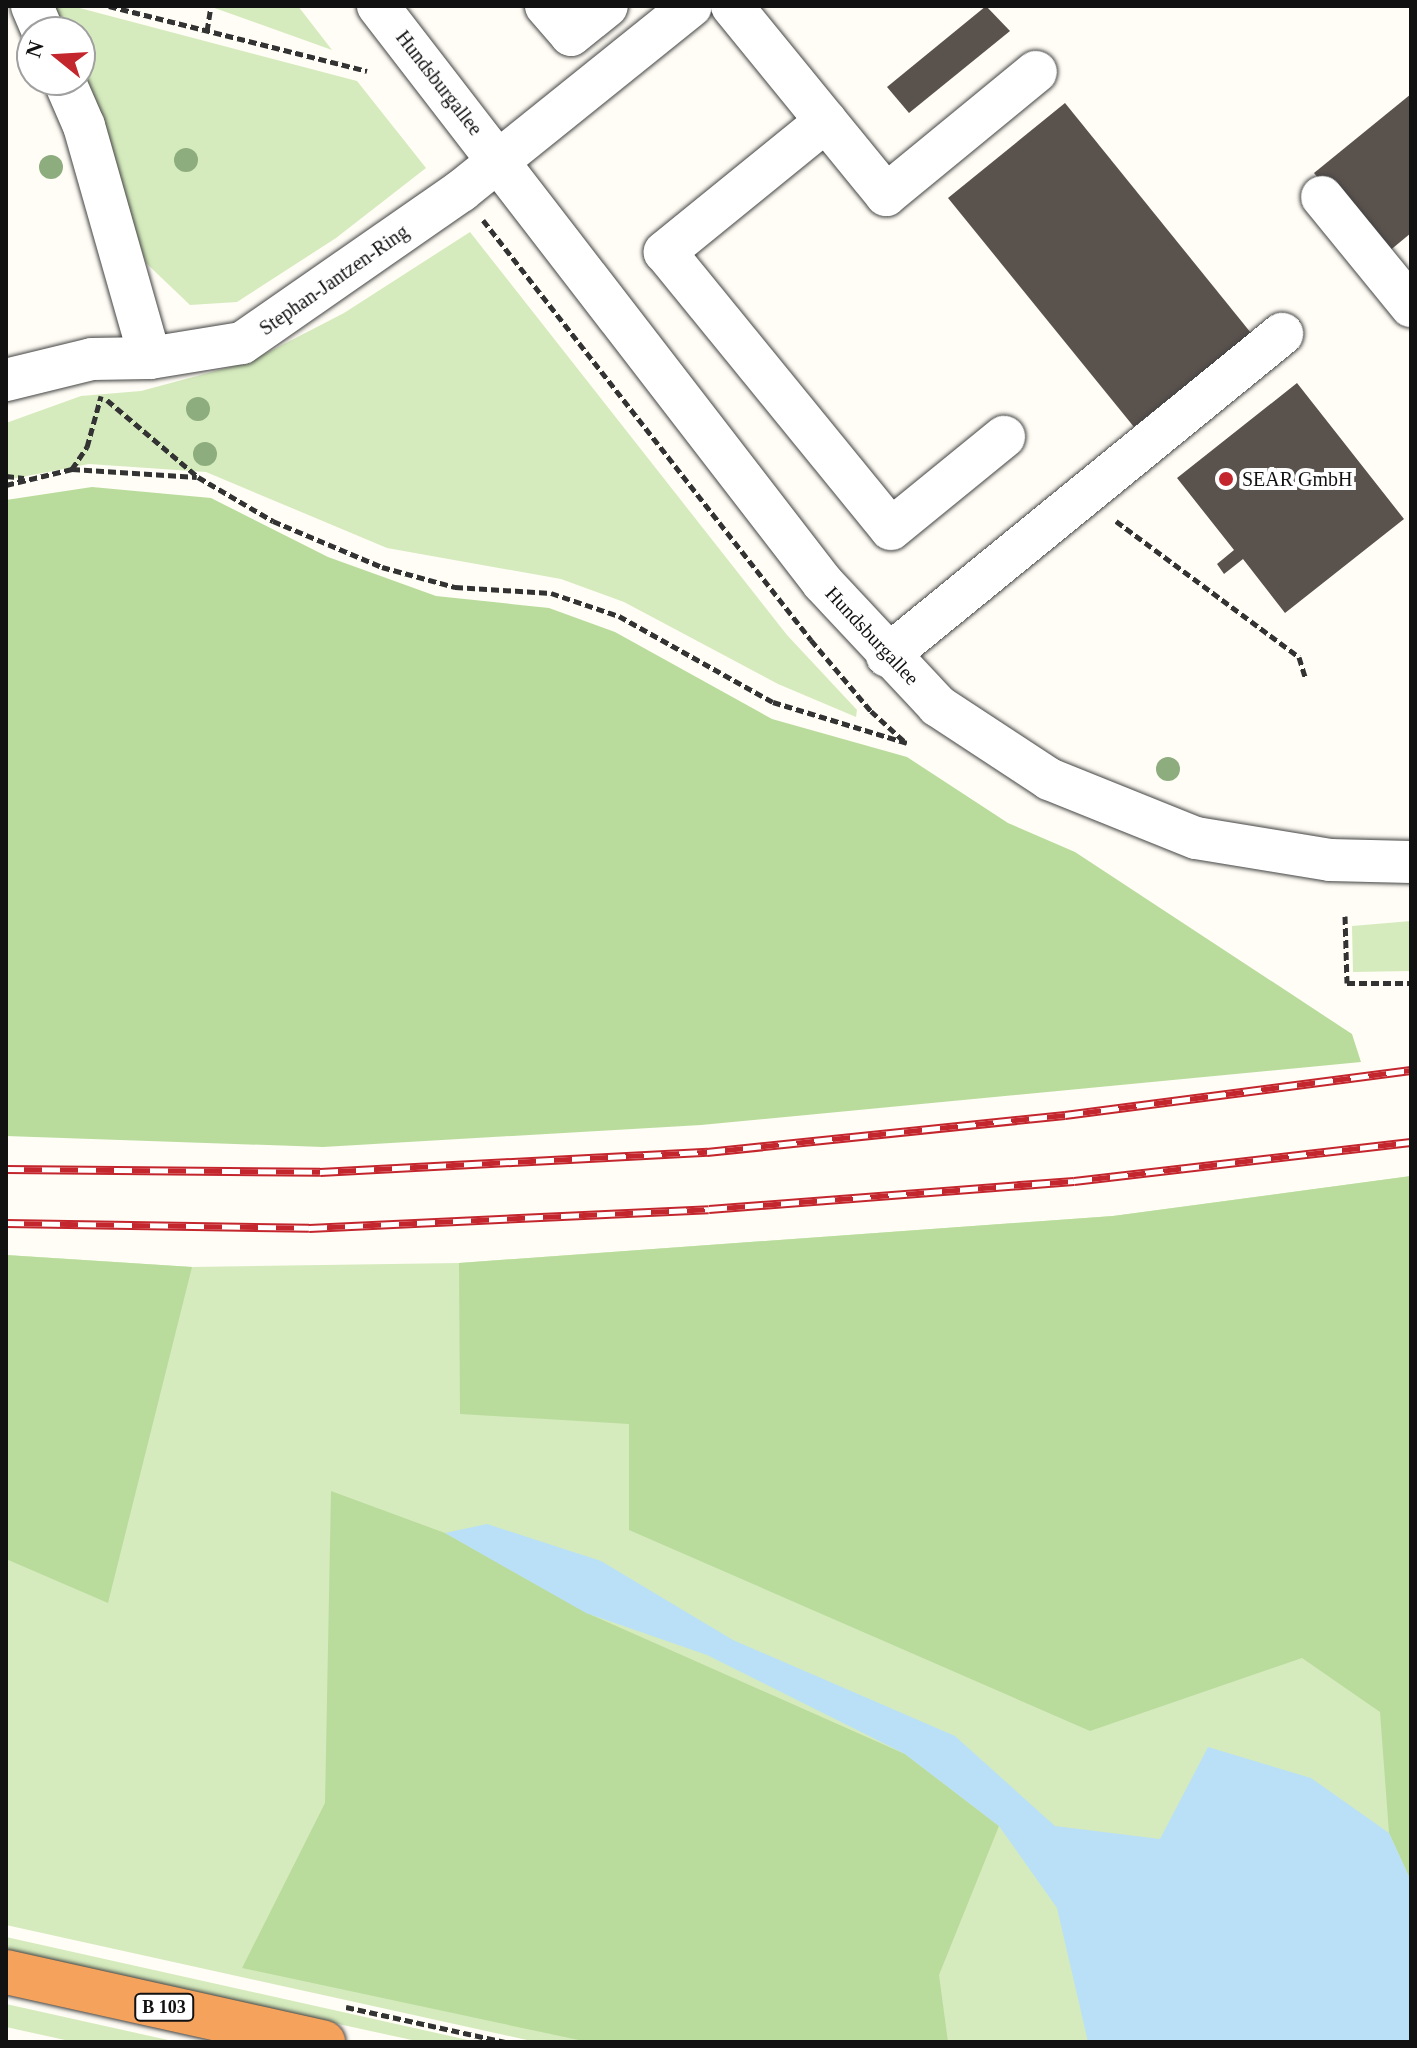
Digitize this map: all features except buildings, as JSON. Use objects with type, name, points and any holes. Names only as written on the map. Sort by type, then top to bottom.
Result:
[{"type":"highway","name":"B 103","points":[[6,1972],[323,2042]]},
{"type":"street","name":"Hundsburgallee","points":[[378,6],[500,160],[823,583],[887,656],[938,706],[991,744],[1049,779],[1129,814],[1196,838],[1266,853],[1411,862]]},
{"type":"street","points":[[546,6],[571,35],[607,6]]},
{"type":"street","points":[[500,160],[691,6]]},
{"type":"street","points":[[732,6],[886,195],[1036,72]]},
{"type":"street","points":[[71,96],[84,126],[150,358]]},
{"type":"street","points":[[826,121],[665,252],[891,529],[1004,437]]},
{"type":"street","name":"Stephan-Jantzen-Ring","points":[[6,380],[92,359],[150,358],[242,343],[461,191],[500,160]]},
{"type":"street","points":[[1322,197],[1411,306]]},
{"type":"street","points":[[887,656],[1282,334]]},
{"type":"path","points":[[109,6],[367,71]]},
{"type":"path","points":[[207,31],[211,6]]},
{"type":"path","points":[[72,469],[87,447],[101,394],[198,477],[273,521],[382,567],[455,587],[565,597],[671,641],[773,702],[907,743],[871,711],[811,640],[461,191]]},
{"type":"path","points":[[6,485],[72,469],[198,477]]},
{"type":"path","points":[[6,476],[29,478]]},
{"type":"path","points":[[1084,496],[1299,657],[1305,677]]},
{"type":"path","points":[[1345,916],[1347,983],[1411,983]]},
{"type":"green space","points":[[53,6],[72,6],[357,81],[426,168],[336,238],[237,302],[190,305],[146,263],[87,96],[96,96],[96,16],[57,16]]},
{"type":"green space","points":[[209,6],[298,6],[332,50]]},
{"type":"green space","points":[[470,232],[787,635],[857,710],[856,717],[778,684],[624,602],[561,579],[387,548],[206,472],[89,464],[6,480],[6,423],[81,396],[141,391],[249,362],[344,313]]},
{"type":"green space","points":[[92,487],[211,498],[328,557],[436,596],[549,608],[615,632],[772,719],[907,757],[1008,823],[1075,852],[1352,1034],[1361,1062],[701,1125],[323,1147],[6,1136],[6,500]]},
{"type":"green space","points":[[1411,921],[1411,971],[1353,972],[1352,926]]},
{"type":"green space","points":[[1411,1176],[1411,2042],[536,2042],[6,1925],[6,1255],[192,1267],[459,1263],[1113,1216]]},
{"type":"green space","points":[[1411,1176],[1411,1881],[1389,1833],[1380,1712],[1302,1658],[1090,1731],[629,1530],[629,1424],[460,1414],[459,1263],[1113,1216]]},
{"type":"green space","points":[[6,1255],[192,1267],[108,1603],[6,1559]]},
{"type":"green space","points":[[331,1491],[445,1533],[587,1613],[905,1754],[999,1826],[939,1975],[948,2042],[588,2042],[242,1968],[325,1803]]},
{"type":"green space","points":[[6,1937],[477,2042],[421,2042],[6,1950]]},
{"type":"green space","points":[[6,2004],[177,2042],[74,2042],[6,2027]]},
{"type":"water","points":[[487,1524],[601,1561],[733,1640],[955,1736],[1055,1826],[1160,1839],[1208,1747],[1311,1778],[1389,1833],[1411,1881],[1411,2042],[1088,2042],[1057,1908],[999,1826],[905,1754],[707,1655],[586,1613],[445,1533]]},
{"type":"railway","points":[[6,1169],[320,1172],[707,1152],[1065,1115],[1411,1070]]},
{"type":"railway","points":[[6,1223],[309,1228],[709,1209],[1074,1181],[1411,1142]]},
{"type":"place","name":"SEAR GmbH","points":[[1226,479]]}]
